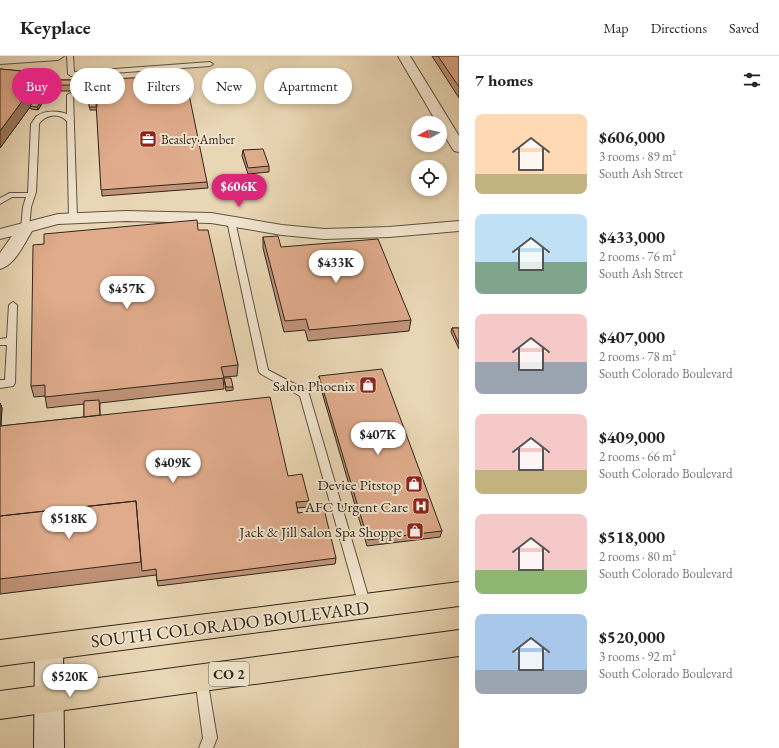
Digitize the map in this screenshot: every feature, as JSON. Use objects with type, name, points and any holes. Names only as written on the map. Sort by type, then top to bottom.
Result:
[{"type":"main road","name":"SOUTH COLORADO BOULEVARD","points":[[0,653],[459,594]]},
{"type":"main road","name":"CO 2","points":[[0,704],[459,643]]},
{"type":"street","points":[[0,60],[58,56]]},
{"type":"street","points":[[404,56],[459,148]]},
{"type":"street","points":[[0,234],[48,221],[73,218],[152,215],[231,220],[282,230],[324,234],[388,232],[459,226]]},
{"type":"street","points":[[0,264],[12,249],[25,228]]},
{"type":"street","points":[[49,647],[49,748]]},
{"type":"lane","points":[[70,56],[71,74],[210,64]]},
{"type":"lane","points":[[70,104],[73,218]]},
{"type":"lane","points":[[25,228],[27,207],[32,192],[35,124],[37,120],[45,115],[64,115],[70,120]]},
{"type":"lane","points":[[0,202],[10,195],[30,195]]},
{"type":"lane","points":[[231,220],[264,372],[304,394],[365,606]]},
{"type":"lane","points":[[0,384],[10,383],[13,306]]},
{"type":"lane","points":[[0,342],[12,341]]},
{"type":"lane","points":[[202,678],[210,738],[206,748]]},
{"type":"building","points":[[438,56],[459,56],[459,87]]},
{"type":"building","points":[[0,69],[12,70],[12,104],[20,104],[0,131]]},
{"type":"building","name":"Beasley Amber","points":[[125,78],[133,78],[133,104],[191,104],[207,182],[101,190],[96,104],[125,104]]},
{"type":"building","name":"Beasley Amber","points":[[62,80],[70,80],[70,85],[62,85]]},
{"type":"building","points":[[32,104],[39,104],[37,107],[30,106]]},
{"type":"building","points":[[89,104],[97,104],[97,107],[89,107]]},
{"type":"building","points":[[263,149],[269,166],[248,168],[243,150]]},
{"type":"building","points":[[197,220],[198,230],[208,230],[238,365],[221,367],[224,378],[45,397],[45,385],[31,386],[33,245],[44,244],[44,234]]},
{"type":"building","points":[[278,236],[281,247],[378,239],[411,320],[309,330],[306,319],[285,321],[263,237]]},
{"type":"building","points":[[452,328],[459,328],[459,344]]},
{"type":"building","points":[[382,369],[442,531],[368,540],[319,376]]},
{"type":"building","points":[[224,378],[231,378],[233,387],[226,387]]},
{"type":"building","points":[[270,397],[288,476],[302,474],[309,501],[296,502],[298,513],[324,509],[336,558],[157,581],[156,569],[142,571],[136,501],[0,516],[0,426]]},
{"type":"building","points":[[99,400],[100,415],[84,417],[84,401]]},
{"type":"building","points":[[136,501],[141,562],[0,579],[0,516]]},
{"type":"place","name":"Beasley Amber","points":[[148,139]]},
{"type":"place","name":"Salon Phoenix","points":[[368,385]]},
{"type":"place","name":"Device Pitstop","points":[[414,484]]},
{"type":"place","name":"AFC Urgent Care","points":[[421,506]]},
{"type":"place","name":"Jack & Jill Salon Spa Shoppe","points":[[415,531]]}]
